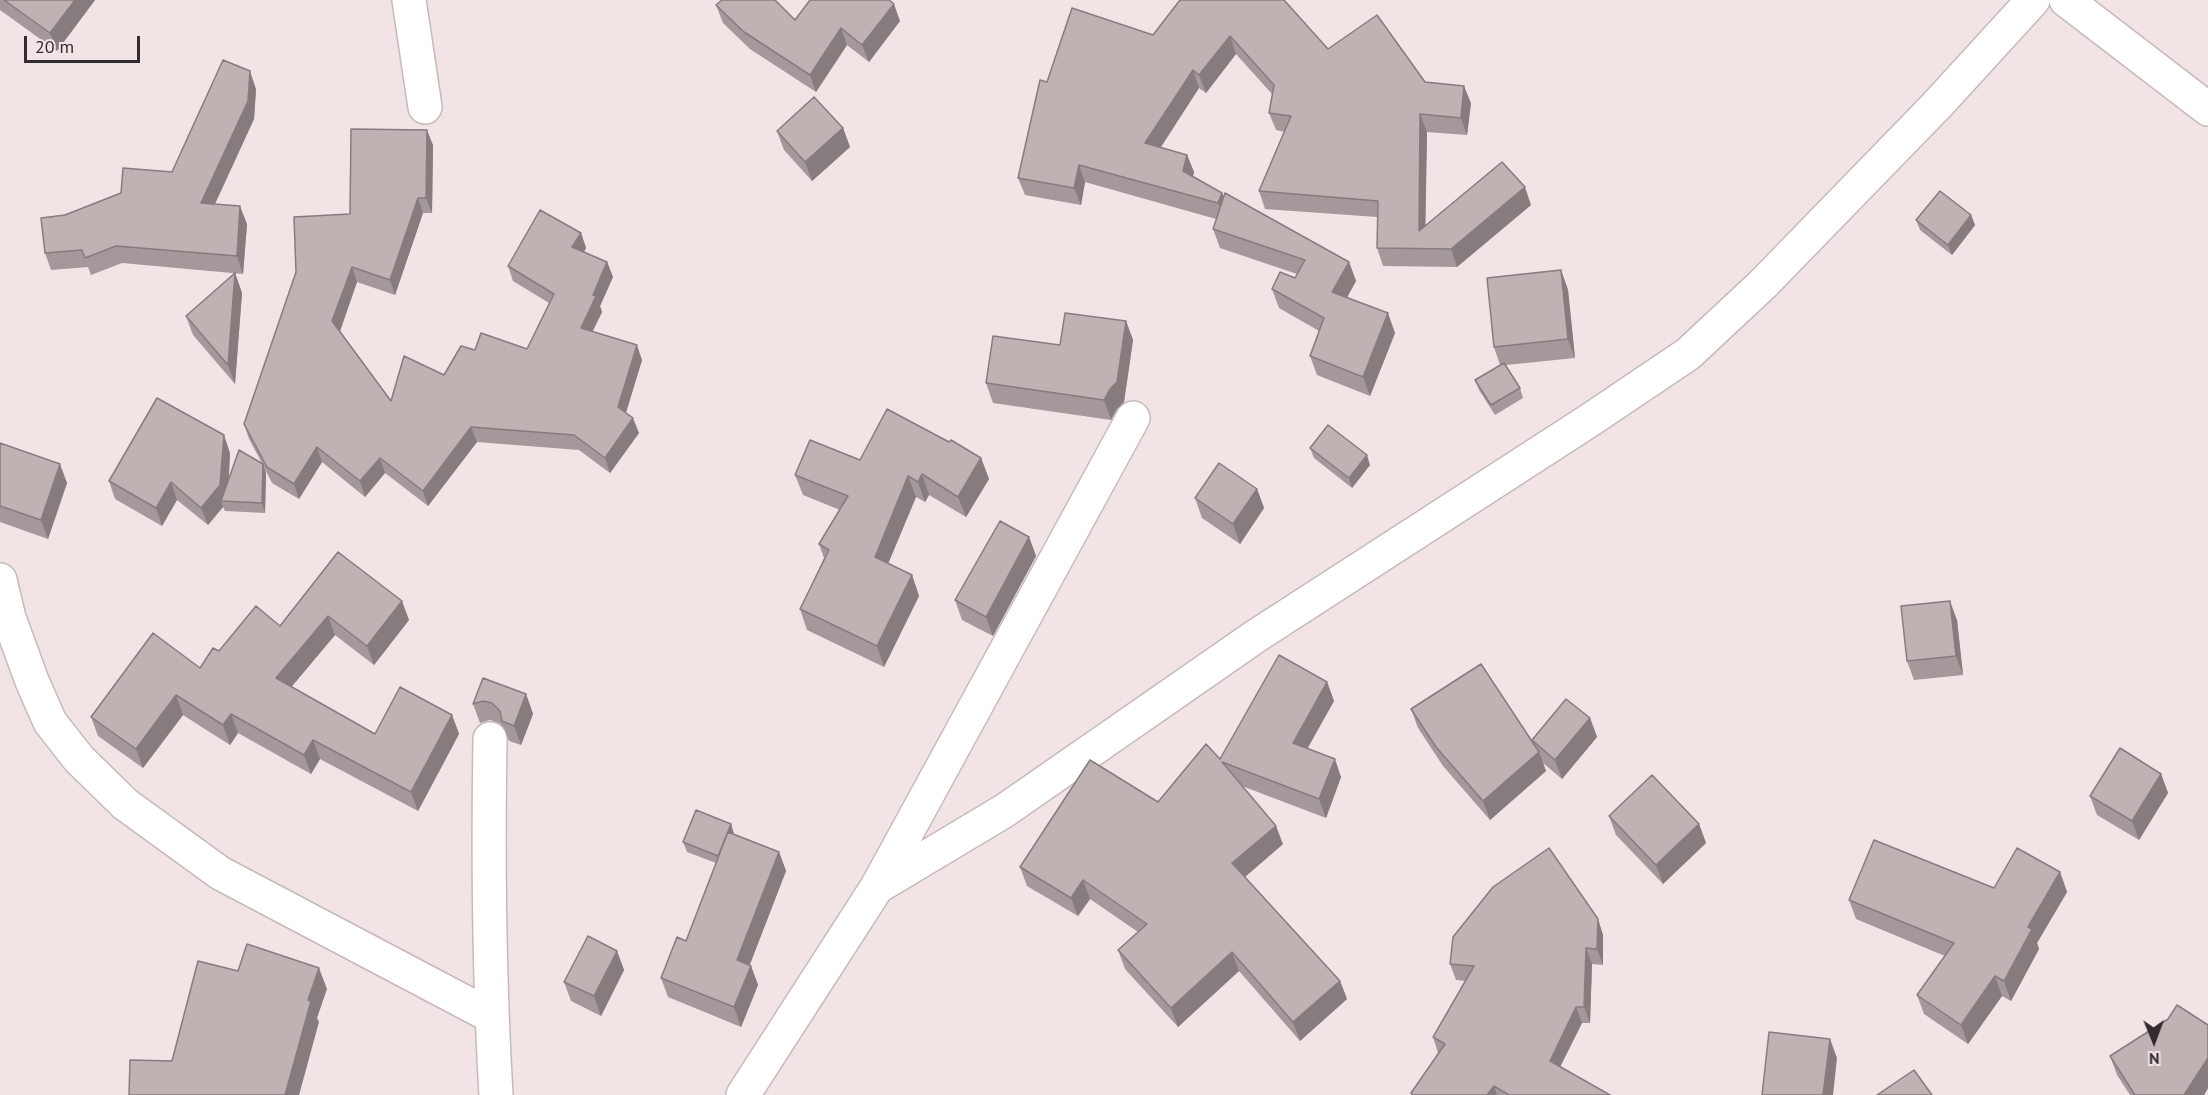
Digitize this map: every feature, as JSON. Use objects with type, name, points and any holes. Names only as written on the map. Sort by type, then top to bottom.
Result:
[{"type":"street","points":[[409,0],[425,107]]},
{"type":"street","points":[[877,887],[1004,811],[1256,636],[1688,354],[1771,276],[1937,105],[2032,0]]},
{"type":"street","points":[[2066,0],[2208,109]]},
{"type":"street","points":[[743,1095],[877,887],[1133,418]]},
{"type":"street","points":[[0,580],[9,618],[50,722],[79,759],[125,804],[220,873],[491,1016]]},
{"type":"street","points":[[490,739],[488,871],[491,1016],[496,1095]]},
{"type":"building","points":[[4,0],[75,0],[50,33]]},
{"type":"building","points":[[722,0],[775,0],[795,20],[810,0],[889,0],[894,4],[862,45],[841,28],[810,75],[744,32],[716,5]]},
{"type":"building","points":[[1180,0],[1284,0],[1328,49],[1377,15],[1425,82],[1464,86],[1461,118],[1420,114],[1419,231],[1502,162],[1525,187],[1451,249],[1377,248],[1378,201],[1259,191],[1291,116],[1269,113],[1274,85],[1230,36],[1199,75],[1193,70],[1145,143],[1187,155],[1183,171],[1222,193],[1218,203],[1079,165],[1074,188],[1018,178],[1040,80],[1047,82],[1072,8],[1153,35]]},
{"type":"building","points":[[223,60],[250,71],[248,101],[201,203],[240,206],[237,256],[116,246],[85,258],[82,250],[45,253],[41,218],[65,215],[121,193],[123,168],[172,172]]},
{"type":"building","points":[[814,97],[843,128],[805,162],[777,131]]},
{"type":"building","points":[[351,129],[427,130],[426,198],[418,198],[390,280],[352,267],[332,321],[391,401],[404,356],[444,375],[461,346],[475,350],[481,333],[527,349],[554,294],[508,266],[540,210],[581,233],[572,247],[607,262],[593,295],[596,296],[581,328],[637,345],[618,407],[633,418],[605,458],[574,435],[471,427],[423,491],[380,458],[360,481],[317,447],[294,484],[267,467],[244,424],[296,272],[294,217],[350,214]]},
{"type":"building","points":[[1940,191],[1971,215],[1948,245],[1916,220]]},
{"type":"building","points":[[1225,193],[1349,262],[1332,292],[1388,313],[1363,377],[1310,356],[1324,318],[1272,289],[1280,272],[1295,278],[1305,260],[1213,229]]},
{"type":"building","points":[[1561,270],[1568,339],[1494,347],[1487,278]]},
{"type":"building","points":[[235,273],[228,365],[186,316]]},
{"type":"building","points":[[1065,313],[1126,321],[1117,382],[1104,400],[986,383],[993,336],[1060,345]]},
{"type":"building","points":[[1504,363],[1520,388],[1491,405],[1475,380]]},
{"type":"building","points":[[157,398],[224,435],[220,485],[201,508],[171,482],[156,508],[109,481]]},
{"type":"building","points":[[887,409],[949,442],[951,440],[981,458],[958,497],[922,474],[918,482],[908,476],[875,557],[912,575],[877,646],[800,609],[829,550],[819,544],[848,496],[795,475],[810,440],[860,460]]},
{"type":"building","points":[[1328,425],[1367,455],[1349,478],[1310,448]]},
{"type":"building","points":[[0,443],[60,464],[41,520],[0,506]]},
{"type":"building","points":[[239,450],[263,464],[262,503],[221,501]]},
{"type":"building","points":[[1219,463],[1257,489],[1233,524],[1195,498]]},
{"type":"building","points":[[1000,521],[1029,537],[986,617],[955,600]]},
{"type":"building","points":[[338,552],[402,601],[367,646],[328,616],[276,678],[375,734],[400,687],[452,715],[411,792],[313,740],[304,755],[231,714],[223,725],[176,695],[136,749],[91,717],[153,633],[200,668],[213,648],[219,651],[256,606],[280,626]]},
{"type":"building","points":[[1950,601],[1956,656],[1907,661],[1901,606]]},
{"type":"building","points":[[1279,655],[1327,682],[1293,743],[1335,759],[1319,799],[1222,762],[1276,826],[1232,863],[1340,981],[1293,1022],[1232,952],[1171,1008],[1118,950],[1147,924],[1083,880],[1071,898],[1020,867],[1090,760],[1158,802],[1206,744],[1220,759]]},
{"type":"building","points":[[1481,664],[1539,752],[1483,801],[1436,747],[1411,709]]},
{"type":"building","points":[[483,678],[526,694],[514,726],[502,721],[500,711],[492,703],[483,701],[473,704]]},
{"type":"building","points":[[1566,699],[1590,718],[1555,760],[1532,740]]},
{"type":"building","points":[[2120,748],[2161,774],[2132,821],[2090,796]]},
{"type":"building","points":[[1652,775],[1699,824],[1656,865],[1609,816]]},
{"type":"building","points":[[696,810],[731,824],[718,856],[683,842]]},
{"type":"building","points":[[728,832],[779,852],[737,960],[751,966],[734,1007],[661,978],[677,937],[686,941]]},
{"type":"building","points":[[1874,840],[1994,888],[2017,848],[2060,872],[2028,927],[2032,929],[2004,981],[1995,976],[1961,1025],[1917,995],[1954,943],[1849,900]]},
{"type":"building","points":[[1549,848],[1598,919],[1597,949],[1586,948],[1584,1007],[1576,1007],[1550,1061],[1610,1095],[1509,1095],[1494,1086],[1487,1095],[1413,1095],[1411,1093],[1445,1044],[1433,1037],[1474,966],[1450,964],[1453,937],[1493,887]]},
{"type":"building","points":[[588,936],[617,951],[594,996],[564,982]]},
{"type":"building","points":[[247,944],[319,968],[308,1000],[311,1001],[285,1095],[129,1095],[130,1060],[172,1061],[198,961],[238,971]]},
{"type":"building","points":[[2177,1005],[2208,1025],[2208,1058],[2184,1095],[2135,1095],[2110,1056],[2168,1019]]},
{"type":"building","points":[[1769,1032],[1830,1039],[1823,1095],[1762,1095]]},
{"type":"building","points":[[1914,1070],[1932,1095],[1877,1095]]}]
